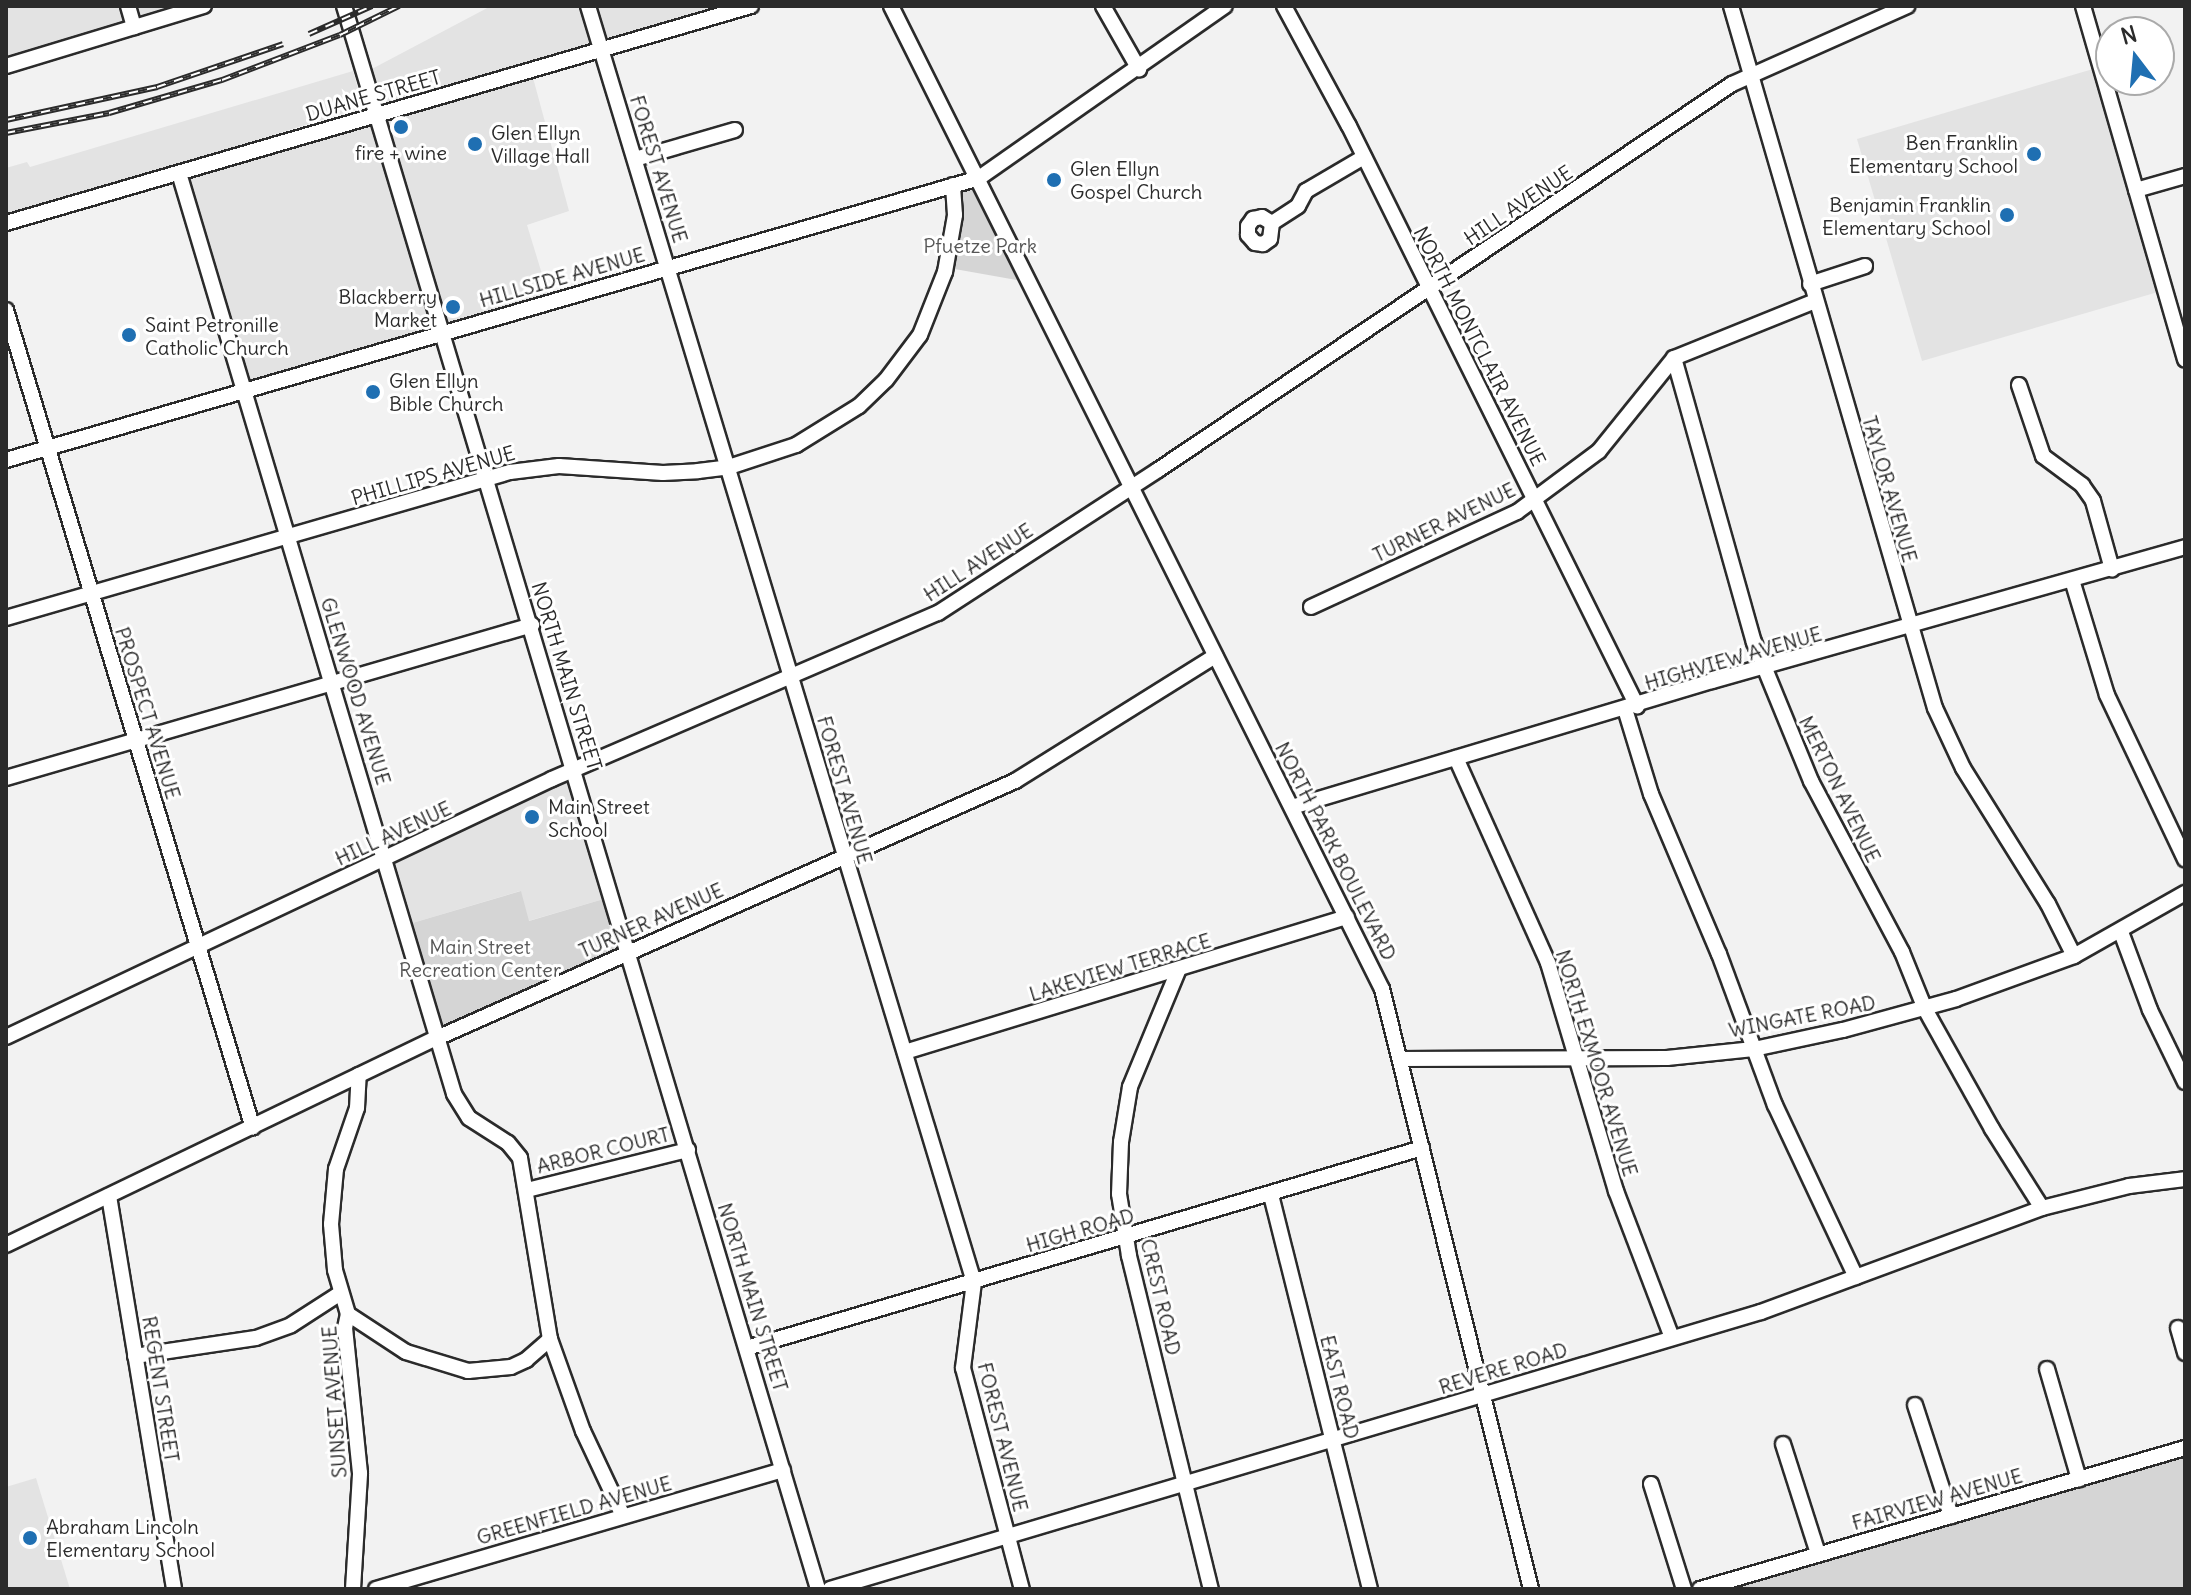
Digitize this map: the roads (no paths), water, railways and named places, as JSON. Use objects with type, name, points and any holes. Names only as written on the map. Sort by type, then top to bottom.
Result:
[{"type":"street","points":[[128,6],[134,27]]},
{"type":"street","points":[[6,66],[204,6]]},
{"type":"street","name":"NORTH MAIN STREET","points":[[344,6],[532,625],[818,1589]]},
{"type":"street","name":"FOREST AVENUE","points":[[588,6],[974,1282],[963,1368],[1022,1589]]},
{"type":"street","name":"DUANE STREET","points":[[6,223],[751,6]]},
{"type":"street","name":"NORTH PARK BOULEVARD","points":[[891,6],[1382,989],[1531,1589]]},
{"type":"street","points":[[1103,6],[1139,69]]},
{"type":"street","name":"HILLSIDE AVENUE","points":[[6,460],[979,178],[1225,6]]},
{"type":"street","name":"NORTH MONTCLAIR AVENUE","points":[[1284,6],[1364,157],[1535,500],[1631,708],[1651,794],[1715,943],[1799,1161],[1856,1277]]},
{"type":"street","name":"TAYLOR AVENUE","points":[[1731,6],[1909,628],[1949,741],[1983,803],[2048,904],[2074,956]]},
{"type":"street","name":"HILL AVENUE","points":[[6,1036],[575,771],[938,613],[1751,75],[1907,6]]},
{"type":"street","points":[[2083,6],[2185,360]]},
{"type":"street","points":[[635,159],[735,130]]},
{"type":"street","points":[[1272,223],[1298,206],[1306,191],[1364,157]]},
{"type":"street","name":"GLENWOOD AVENUE","points":[[179,173],[242,391],[386,858],[437,1038],[461,1108],[480,1126],[508,1143],[520,1158],[550,1339],[583,1431],[623,1516]]},
{"type":"street","points":[[2136,190],[2185,176]]},
{"type":"street","name":"PHILLIPS AVENUE","points":[[6,618],[488,479],[544,467],[663,473],[729,467],[776,453],[818,434],[859,406],[896,368],[920,335],[945,272],[955,215],[953,185]]},
{"type":"street","points":[[1810,284],[1865,266]]},
{"type":"street","name":"TURNER AVENUE","points":[[1311,607],[1517,512],[1599,451],[1674,358],[1815,301]]},
{"type":"street","name":"PROSPECT AVENUE","points":[[6,310],[253,1128]]},
{"type":"street","name":"MERTON AVENUE","points":[[1674,358],[1764,668],[1811,781],[1902,952],[1925,1009],[1992,1129],[2042,1208]]},
{"type":"street","points":[[2019,385],[2043,456],[2082,485],[2093,501],[2112,569]]},
{"type":"street","name":"HIGHVIEW AVENUE","points":[[1292,807],[2185,547]]},
{"type":"street","points":[[2072,580],[2107,695],[2185,859]]},
{"type":"street","points":[[6,778],[532,625]]},
{"type":"street","name":"TURNER AVENUE","points":[[6,1245],[437,1038],[1015,781],[1215,656]]},
{"type":"street","name":"NORTH EXMOOR AVENUE","points":[[1456,758],[1548,963],[1616,1191],[1672,1338]]},
{"type":"street","name":"WINGATE ROAD","points":[[1400,1059],[1579,1061],[1667,1058],[1754,1049],[1925,1009],[2074,956],[2185,893]]},
{"type":"street","name":"LAKEVIEW TERRACE","points":[[905,1052],[1347,917]]},
{"type":"street","points":[[2121,932],[2150,1010],[2185,1082]]},
{"type":"street","name":"CREST ROAD","points":[[1178,971],[1138,1061],[1124,1118],[1119,1171],[1126,1237],[1211,1589]]},
{"type":"street","name":"SUNSET AVENUE","points":[[353,1589],[360,1473],[345,1328],[348,1314],[339,1294],[331,1224],[333,1188],[340,1153],[360,1093],[359,1075]]},
{"type":"street","name":"HIGH ROAD","points":[[747,1348],[1422,1148]]},
{"type":"street","name":"ARBOR COURT","points":[[527,1190],[688,1150]]},
{"type":"street","name":"REVERE ROAD","points":[[830,1589],[1773,1308],[2042,1208],[2129,1186],[2185,1179]]},
{"type":"street","name":"EAST ROAD","points":[[1271,1195],[1370,1589]]},
{"type":"street","name":"REGENT STREET","points":[[109,1196],[174,1589]]},
{"type":"street","points":[[135,1356],[256,1338],[291,1325],[339,1294]]},
{"type":"street","points":[[348,1314],[406,1352],[468,1371],[500,1371],[519,1364],[550,1339]]},
{"type":"street","points":[[2178,1328],[2185,1353]]},
{"type":"street","points":[[2047,1369],[2079,1479]]},
{"type":"street","points":[[1915,1405],[1951,1516]]},
{"type":"street","points":[[1783,1444],[1818,1554]]},
{"type":"street","name":"FAIRVIEW AVENUE","points":[[1700,1589],[2185,1448]]},
{"type":"street","name":"GREENFIELD AVENUE","points":[[376,1589],[783,1470]]},
{"type":"street","points":[[1651,1484],[1684,1589]]},
{"type":"railway","points":[[309,34],[372,6]]},
{"type":"railway","points":[[6,133],[109,113],[222,80],[340,35],[399,6]]},
{"type":"railway","points":[[6,120],[157,87],[283,44]]},
{"type":"place","name":"fire + wine","points":[[401,127]]},
{"type":"place","name":"Glen Ellyn Village Hall","points":[[475,144]]},
{"type":"place","name":"Ben Franklin Elementary School","points":[[2034,154]]},
{"type":"place","name":"Glen Ellyn Gospel Church","points":[[1054,180]]},
{"type":"place","name":"Benjamin Franklin Elementary School","points":[[2007,215]]},
{"type":"place","name":"Blackberry Market","points":[[453,307]]},
{"type":"place","name":"Saint Petronille Catholic Church","points":[[129,335]]},
{"type":"place","name":"Glen Ellyn Bible Church","points":[[373,392]]},
{"type":"place","name":"Main Street School","points":[[532,817]]},
{"type":"place","name":"Abraham Lincoln Elementary School","points":[[30,1538]]},
{"type":"park label","name":"Pfuetze Park","points":[[980,245]]},
{"type":"park label","name":"Main Street Recreation Center","points":[[480,958]]}]
